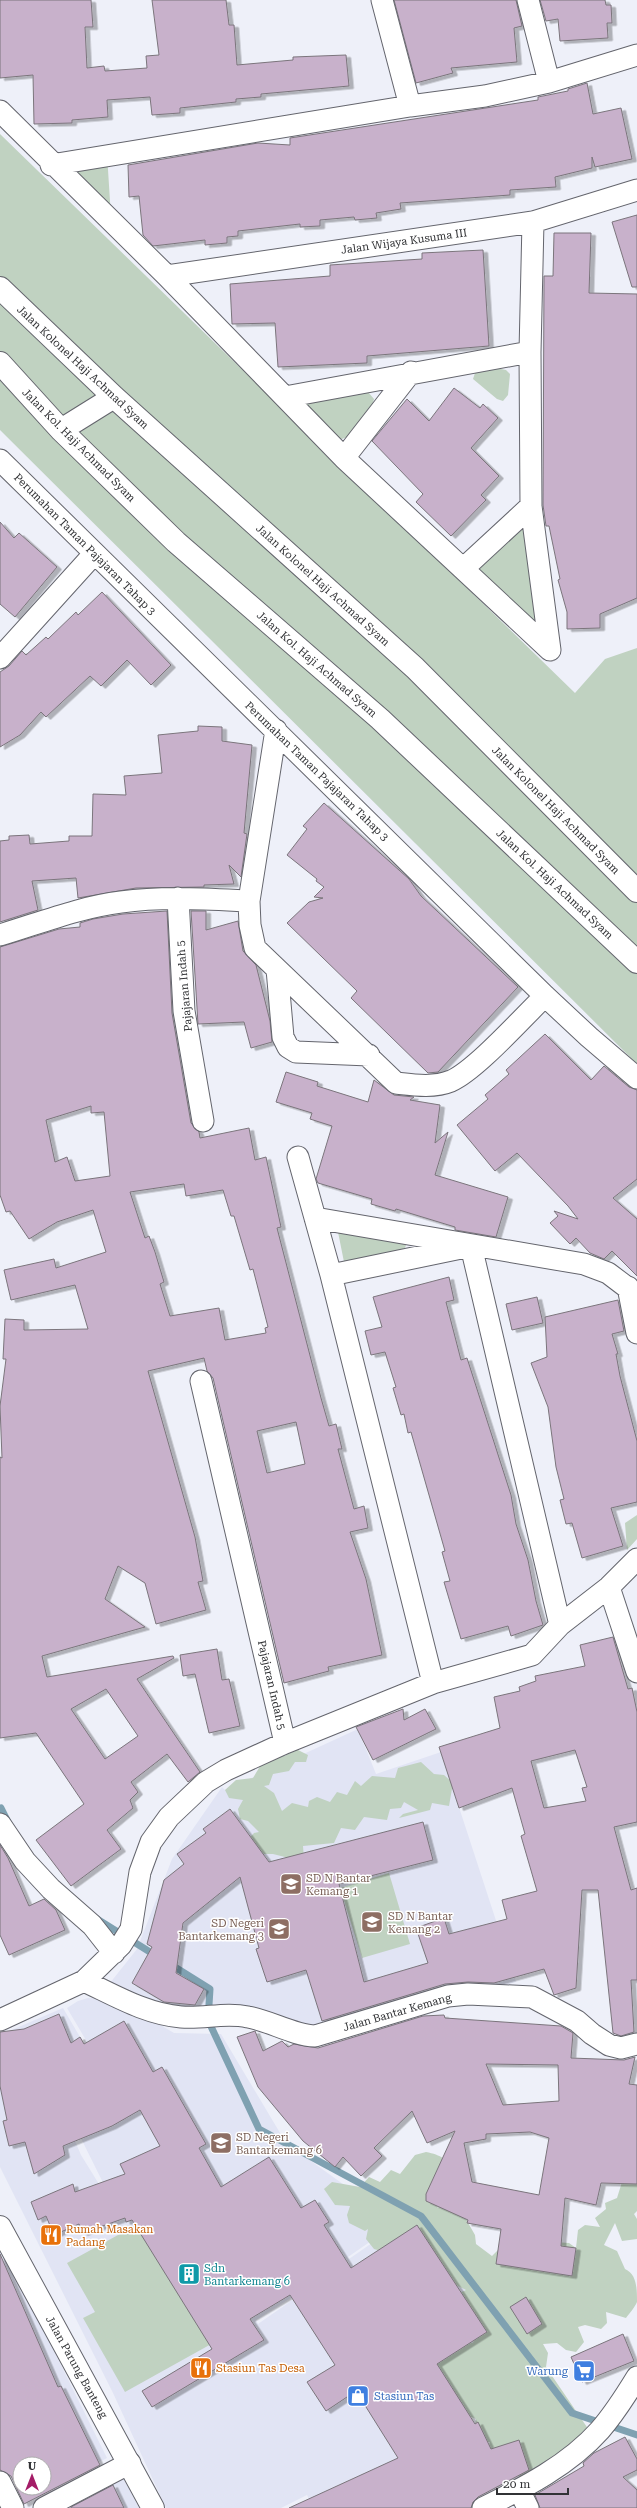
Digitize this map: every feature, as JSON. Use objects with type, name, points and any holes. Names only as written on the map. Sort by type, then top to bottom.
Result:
[{"type":"main road","name":"Jalan Kolonel Haji Achmad Syam","points":[[0,288],[114,397],[415,668],[637,891]]},
{"type":"main road","name":"Jalan Kol. Haji Achmad Syam","points":[[0,364],[62,430],[176,542],[380,719],[637,962]]},
{"type":"main road","points":[[62,430],[114,397]]},
{"type":"main road","name":"Jalan Parung Banteng","points":[[0,2227],[130,2463],[153,2508]]},
{"type":"street","points":[[382,0],[410,106]]},
{"type":"street","points":[[528,0],[549,82]]},
{"type":"street","points":[[51,164],[410,106],[485,96],[549,82],[637,54]]},
{"type":"street","points":[[0,111],[51,164],[167,276],[344,458],[464,568],[550,650],[531,506],[530,352],[533,222]]},
{"type":"street","name":"Jalan Wijaya Kusuma III","points":[[167,276],[533,222],[637,190]]},
{"type":"street","points":[[285,397],[411,372],[530,352]]},
{"type":"street","points":[[344,458],[411,372]]},
{"type":"street","name":"Perumahan Taman Pajajaran Tahap 3","points":[[0,460],[545,996],[589,1038],[637,1078]]},
{"type":"street","points":[[464,568],[531,506]]},
{"type":"street","points":[[0,658],[94,554]]},
{"type":"street","points":[[276,730],[249,901],[250,925],[254,948],[369,1055],[396,1083],[433,1085],[451,1081],[467,1072],[545,996]]},
{"type":"street","points":[[0,935],[96,907],[121,902],[178,898],[249,901]]},
{"type":"street","name":"Pajajaran Indah 5","points":[[178,898],[184,1011],[203,1121]]},
{"type":"street","points":[[277,970],[283,1037],[288,1047],[296,1052],[369,1055]]},
{"type":"street","points":[[298,1157],[331,1275],[434,1683]]},
{"type":"street","points":[[316,1218],[471,1246],[584,1264],[608,1273],[633,1291],[637,1333]]},
{"type":"street","points":[[331,1275],[471,1246]]},
{"type":"street","points":[[471,1246],[560,1625]]},
{"type":"street","name":"Pajajaran Indah 5","points":[[122,1942],[140,1872],[151,1842],[169,1817],[206,1782],[226,1770],[285,1743],[201,1380]]},
{"type":"street","points":[[285,1743],[434,1683],[532,1655],[560,1625],[609,1587],[637,1559]]},
{"type":"street","points":[[609,1587],[637,1672]]},
{"type":"street","points":[[0,1824],[25,1861],[51,1889],[92,1925],[122,1942],[84,1981],[0,2020]]},
{"type":"street","name":"Jalan Bantar Kemang","points":[[84,1981],[144,2010],[183,2018],[212,2015],[248,2017],[284,2027],[297,2034],[316,2036],[448,1996],[468,1994],[532,1997],[577,2021],[592,2034],[609,2045],[621,2048],[637,2044]]},
{"type":"street","points":[[483,2508],[524,2499],[600,2430],[637,2377]]},
{"type":"street","points":[[44,2508],[130,2463]]},
{"type":"street","points":[[0,2482],[13,2508]]},
{"type":"shaded area","points":[[358,1729],[376,1774],[441,1752],[516,1982],[343,2031],[192,2019],[110,1983],[137,1949],[172,1859],[222,1787],[225,1790]]},
{"type":"shaded area","points":[[88,1998],[116,1999],[174,2033],[221,2034],[286,2143],[397,2223],[348,2257],[349,2259],[415,2213],[535,2368],[381,2476],[394,2508],[313,2508],[307,2495],[281,2508],[166,2508],[113,2393],[0,2167],[0,2035],[63,2008],[97,2066],[48,2090],[49,2102],[58,2102],[81,2155],[123,2223],[58,2092],[103,2069],[67,2008],[78,2001]],"holes":[[[320,2279],[321,2280],[258,2324],[256,2320]]]},
{"type":"shaded area","points":[[4,2250],[107,2458],[56,2484],[52,2475],[52,2456],[43,2456],[0,2363],[0,2251]]},
{"type":"shaded area","points":[[123,2478],[139,2508],[69,2508],[67,2504]]},
{"type":"green space","points":[[0,134],[575,693],[605,659],[637,648],[637,1064],[0,430]]},
{"type":"green space","points":[[107,154],[111,217],[69,175]]},
{"type":"green space","points":[[496,368],[506,370],[510,374],[508,395],[503,401],[497,399],[473,379],[476,370]]},
{"type":"green space","points":[[368,392],[374,399],[373,403],[347,437],[342,439],[337,438],[305,410],[306,401]]},
{"type":"green space","points":[[517,526],[528,526],[536,627],[479,571],[478,567]]},
{"type":"green space","points":[[338,1232],[398,1240],[406,1245],[405,1248],[396,1252],[344,1262]]},
{"type":"green space","points":[[637,1515],[637,1539],[627,1550],[625,1523]]},
{"type":"green space","points":[[294,1748],[308,1755],[306,1762],[295,1762],[289,1771],[273,1774],[269,1785],[264,1786],[274,1793],[282,1811],[292,1803],[308,1807],[309,1801],[317,1797],[330,1802],[337,1792],[347,1795],[355,1781],[361,1786],[372,1776],[395,1778],[398,1768],[421,1762],[434,1774],[444,1775],[453,1783],[449,1806],[432,1803],[430,1810],[399,1818],[403,1814],[418,1810],[404,1802],[401,1808],[390,1809],[387,1820],[364,1817],[355,1830],[341,1828],[334,1843],[303,1846],[304,1859],[301,1861],[273,1854],[256,1854],[247,1841],[254,1833],[259,1832],[248,1821],[240,1819],[238,1809],[243,1800],[229,1798],[225,1790],[236,1780],[253,1778],[268,1753],[285,1756]]},
{"type":"green space","points":[[389,1873],[410,1944],[362,1958],[340,1888]]},
{"type":"green space","points":[[426,2152],[443,2158],[449,2164],[454,2173],[437,2208],[445,2205],[459,2207],[475,2235],[476,2244],[492,2256],[500,2248],[554,2242],[569,2243],[576,2248],[578,2230],[585,2225],[600,2227],[595,2218],[606,2209],[605,2203],[617,2198],[622,2182],[637,2183],[637,2211],[634,2214],[637,2219],[637,2239],[622,2241],[615,2223],[604,2245],[617,2251],[625,2269],[632,2274],[636,2282],[637,2302],[635,2306],[626,2318],[606,2312],[607,2323],[601,2329],[585,2325],[578,2327],[584,2342],[576,2352],[566,2350],[557,2343],[543,2344],[548,2353],[546,2367],[593,2436],[523,2482],[518,2475],[487,2450],[490,2442],[483,2443],[474,2437],[476,2419],[457,2411],[452,2403],[456,2394],[427,2384],[423,2355],[445,2360],[437,2349],[462,2340],[473,2343],[475,2333],[455,2295],[466,2290],[398,2256],[374,2249],[366,2239],[368,2229],[365,2231],[349,2223],[347,2215],[350,2206],[335,2205],[324,2189],[332,2182],[360,2187],[369,2177],[380,2182],[391,2170],[400,2174],[415,2155]]},
{"type":"green space","points":[[180,2201],[249,2323],[125,2392],[83,2318],[95,2312],[67,2263]]},
{"type":"building","points":[[0,0],[91,0],[93,27],[85,27],[87,68],[104,66],[105,71],[147,68],[146,56],[159,55],[152,0],[226,0],[229,25],[234,25],[237,65],[293,60],[293,57],[346,55],[349,86],[261,94],[261,97],[236,99],[236,102],[180,108],[180,113],[152,115],[150,97],[107,100],[108,117],[72,120],[72,123],[34,124],[33,75],[0,78]]},
{"type":"building","points":[[394,0],[516,0],[522,26],[514,28],[517,62],[451,68],[453,73],[416,83]]},
{"type":"building","points":[[540,0],[605,0],[606,5],[611,5],[612,23],[607,23],[608,38],[560,41],[558,19],[546,21]]},
{"type":"building","points":[[587,83],[593,114],[621,108],[632,159],[595,167],[592,157],[592,168],[555,177],[556,187],[510,190],[510,195],[400,203],[401,209],[376,213],[377,218],[355,220],[354,217],[320,220],[320,226],[300,227],[300,224],[238,231],[238,236],[227,237],[227,243],[205,245],[205,240],[153,246],[143,235],[139,196],[129,197],[128,165],[258,143],[290,145],[290,138],[538,100],[538,97],[568,91],[568,89]]},
{"type":"building","points":[[637,215],[637,287],[632,287],[612,222]]},
{"type":"building","points":[[554,233],[591,233],[589,293],[637,294],[637,598],[600,614],[600,628],[567,629],[567,612],[558,580],[560,579],[549,526],[546,526],[543,505],[544,276],[553,276]]},
{"type":"building","points":[[483,250],[489,346],[367,356],[367,363],[278,367],[275,323],[232,324],[230,284],[330,276],[330,265],[422,259],[422,253]]},
{"type":"building","points":[[454,388],[480,408],[483,404],[498,418],[471,448],[499,476],[481,495],[486,500],[451,536],[416,502],[423,494],[372,441],[407,399],[429,421]]},
{"type":"building","points":[[0,522],[14,538],[19,533],[57,567],[15,617],[0,604]]},
{"type":"building","points":[[102,592],[171,665],[151,685],[127,660],[101,686],[90,676],[46,717],[41,712],[20,735],[0,747],[0,672],[9,666],[22,651],[26,655],[46,637],[48,639],[76,612],[78,615]]},
{"type":"building","points":[[198,726],[222,727],[222,741],[252,745],[244,833],[247,834],[241,877],[229,865],[234,884],[204,885],[204,887],[136,888],[78,898],[76,878],[32,881],[38,910],[0,922],[0,841],[9,840],[9,836],[29,835],[30,844],[69,841],[69,836],[92,836],[93,794],[126,795],[124,776],[162,773],[158,735],[198,731]]},
{"type":"building","points":[[324,803],[409,879],[421,896],[518,987],[438,1072],[428,1073],[351,998],[357,991],[287,923],[309,902],[323,898],[314,897],[324,887],[316,881],[317,879],[287,855],[307,829],[303,826]]},
{"type":"building","points":[[167,911],[172,1013],[191,1123],[199,1132],[200,1138],[249,1128],[255,1160],[266,1157],[281,1227],[277,1228],[321,1398],[329,1426],[336,1424],[342,1449],[338,1449],[354,1509],[364,1506],[368,1528],[350,1532],[366,1579],[382,1655],[328,1667],[329,1671],[284,1683],[213,1378],[207,1371],[204,1358],[148,1371],[195,1537],[203,1581],[198,1582],[206,1610],[156,1624],[145,1583],[118,1566],[105,1599],[145,1627],[42,1656],[47,1677],[173,1656],[174,1658],[137,1679],[200,1772],[188,1782],[167,1754],[131,1782],[138,1792],[130,1800],[133,1808],[107,1830],[121,1849],[71,1886],[36,1840],[84,1804],[36,1733],[0,1738],[0,1457],[2,1458],[0,1406],[6,1359],[3,1359],[5,1319],[24,1320],[24,1330],[88,1329],[75,1285],[11,1300],[4,1270],[54,1259],[56,1268],[106,1252],[93,1210],[57,1222],[29,1239],[10,1211],[6,1212],[0,1195],[0,947],[59,929],[80,927],[80,923],[93,919],[123,914]],"holes":[[[91,1106],[91,1113],[104,1112],[110,1176],[75,1181],[67,1157],[55,1162],[46,1120]],[[184,1184],[186,1196],[223,1190],[231,1216],[234,1216],[250,1270],[253,1269],[268,1327],[265,1328],[266,1333],[225,1340],[219,1308],[170,1316],[160,1284],[164,1282],[155,1252],[149,1236],[145,1238],[130,1192]],[[296,1422],[305,1464],[267,1473],[257,1431]],[[106,1689],[138,1736],[105,1759],[71,1709]]]},
{"type":"building","points":[[191,911],[206,911],[206,930],[238,921],[243,951],[256,965],[270,1021],[272,1042],[251,1048],[244,1022],[198,1024]]},
{"type":"building","points":[[545,1034],[591,1080],[604,1066],[629,1087],[637,1090],[637,1179],[613,1198],[637,1219],[637,1276],[612,1251],[604,1259],[590,1253],[576,1238],[570,1244],[550,1223],[558,1216],[554,1211],[578,1219],[568,1206],[517,1153],[495,1171],[457,1125],[488,1099],[485,1095],[509,1074],[506,1070]]},
{"type":"building","points":[[286,1072],[318,1082],[317,1086],[368,1102],[374,1080],[394,1095],[414,1097],[410,1100],[440,1105],[435,1143],[448,1132],[435,1175],[508,1197],[496,1237],[455,1230],[455,1227],[396,1209],[395,1211],[371,1204],[372,1199],[318,1183],[316,1179],[332,1126],[310,1119],[312,1113],[276,1102]]},
{"type":"building","points":[[449,1277],[454,1300],[446,1302],[461,1360],[467,1358],[511,1495],[516,1524],[528,1560],[536,1601],[543,1625],[511,1636],[508,1626],[461,1639],[444,1582],[450,1581],[442,1552],[445,1551],[411,1432],[408,1433],[404,1414],[401,1415],[393,1388],[396,1387],[385,1352],[371,1355],[365,1331],[382,1327],[373,1297]]},
{"type":"building","points":[[537,1297],[543,1323],[512,1330],[506,1304]]},
{"type":"building","points":[[618,1300],[624,1331],[612,1334],[618,1354],[616,1354],[620,1376],[637,1441],[637,1502],[611,1508],[623,1546],[582,1558],[572,1523],[566,1524],[560,1500],[564,1499],[556,1467],[548,1407],[531,1363],[547,1357],[545,1317]]},
{"type":"building","points":[[613,1637],[628,1689],[632,1688],[637,1712],[637,1822],[614,1827],[631,1890],[637,1888],[637,1980],[631,1980],[634,2032],[621,2036],[613,2033],[598,1890],[582,1890],[576,1988],[554,1995],[544,1969],[494,1983],[468,1982],[445,1984],[322,2021],[306,1970],[267,1982],[256,1949],[259,1948],[240,1877],[183,1923],[176,1973],[204,1989],[195,2005],[164,2002],[132,1983],[152,1947],[147,1944],[164,1880],[184,1864],[177,1854],[206,1833],[203,1829],[230,1809],[269,1862],[423,1822],[433,1860],[339,1884],[364,1982],[428,1963],[416,1928],[444,1918],[449,1934],[507,1919],[502,1900],[537,1891],[521,1836],[525,1834],[512,1788],[459,1808],[439,1747],[500,1728],[494,1697],[520,1691],[519,1687],[536,1681],[535,1676],[585,1666],[580,1645]],"holes":[[[575,1750],[587,1787],[582,1788],[586,1801],[544,1808],[531,1761]]]},
{"type":"building","points":[[217,1649],[222,1680],[229,1679],[240,1726],[209,1733],[195,1674],[183,1676],[180,1655]]},
{"type":"building","points":[[403,1709],[404,1720],[425,1709],[436,1729],[373,1760],[356,1727]]},
{"type":"building","points":[[0,1845],[8,1858],[29,1906],[44,1899],[56,1910],[65,1930],[9,1955],[0,1935]]},
{"type":"building","points":[[59,2014],[71,2043],[80,2037],[84,2044],[124,2021],[153,2072],[162,2067],[206,2144],[199,2148],[221,2187],[269,2157],[301,2208],[315,2200],[329,2222],[324,2225],[351,2268],[417,2225],[487,2332],[437,2364],[475,2424],[478,2422],[491,2449],[519,2440],[529,2470],[478,2497],[473,2502],[471,2508],[289,2508],[398,2458],[356,2391],[326,2411],[307,2382],[335,2365],[290,2295],[250,2319],[264,2340],[152,2407],[142,2391],[212,2349],[132,2220],[126,2222],[125,2218],[83,2233],[79,2224],[54,2235],[46,2216],[38,2220],[31,2202],[73,2184],[75,2192],[125,2174],[120,2164],[160,2146],[140,2110],[112,2126],[63,2146],[65,2155],[34,2174],[25,2142],[9,2146],[3,2121],[7,2120],[0,2086],[0,2032],[24,2029]]},
{"type":"building","points":[[444,2015],[445,2018],[561,2026],[573,2033],[571,2058],[624,2060],[635,2057],[629,2084],[637,2085],[637,2184],[601,2183],[596,2205],[565,2198],[561,2246],[576,2248],[572,2276],[496,2264],[501,2229],[467,2223],[468,2220],[426,2201],[426,2194],[455,2131],[427,2143],[412,2111],[374,2148],[382,2156],[361,2176],[343,2157],[335,2167],[303,2141],[258,2087],[237,2037],[255,2031],[263,2051],[282,2041],[288,2047],[294,2044],[318,2048],[423,2016]],"holes":[[[486,2064],[558,2065],[559,2101],[503,2105]],[[530,2132],[549,2138],[539,2195],[472,2182],[464,2143],[486,2139],[486,2134]]]},
{"type":"building","points":[[0,2254],[58,2387],[61,2386],[100,2465],[52,2490],[52,2456],[12,2456],[12,2478],[11,2476],[0,2470]]},
{"type":"building","points":[[526,2297],[542,2324],[527,2334],[510,2307]]},
{"type":"building","points":[[623,2334],[634,2361],[582,2382],[571,2357]]},
{"type":"building","points":[[625,2437],[637,2459],[637,2470],[623,2477],[637,2490],[637,2508],[540,2508],[535,2495],[584,2466],[583,2463],[594,2453]]},
{"type":"building","points":[[113,2485],[124,2508],[71,2508],[71,2507]]},
{"type":"building","points":[[20,2496],[40,2496],[24,2504]]},
{"type":"waterway","points":[[1,1808],[8,1822]]},
{"type":"waterway","points":[[97,1919],[158,1957]]},
{"type":"waterway","points":[[170,1964],[210,1989],[208,2020],[259,2129],[421,2216],[572,2413],[637,2435]]},
{"type":"place","name":"SD N Bantar Kemang 1","points":[[291,1884]]},
{"type":"place","name":"SD N Bantar Kemang 2","points":[[372,1922]]},
{"type":"place","name":"SD Negeri Bantarkemang 3","points":[[279,1929]]},
{"type":"place","name":"SD Negeri Bantarkemang 6","points":[[221,2143]]},
{"type":"place","name":"Rumah Masakan Padang","points":[[51,2235]]},
{"type":"place","name":"Sdn Bantarkemang 6","points":[[189,2274]]},
{"type":"place","name":"Stasiun Tas Desa","points":[[201,2368]]},
{"type":"place","name":"Warung","points":[[584,2371]]},
{"type":"place","name":"Stasiun Tas","points":[[358,2396]]}]
